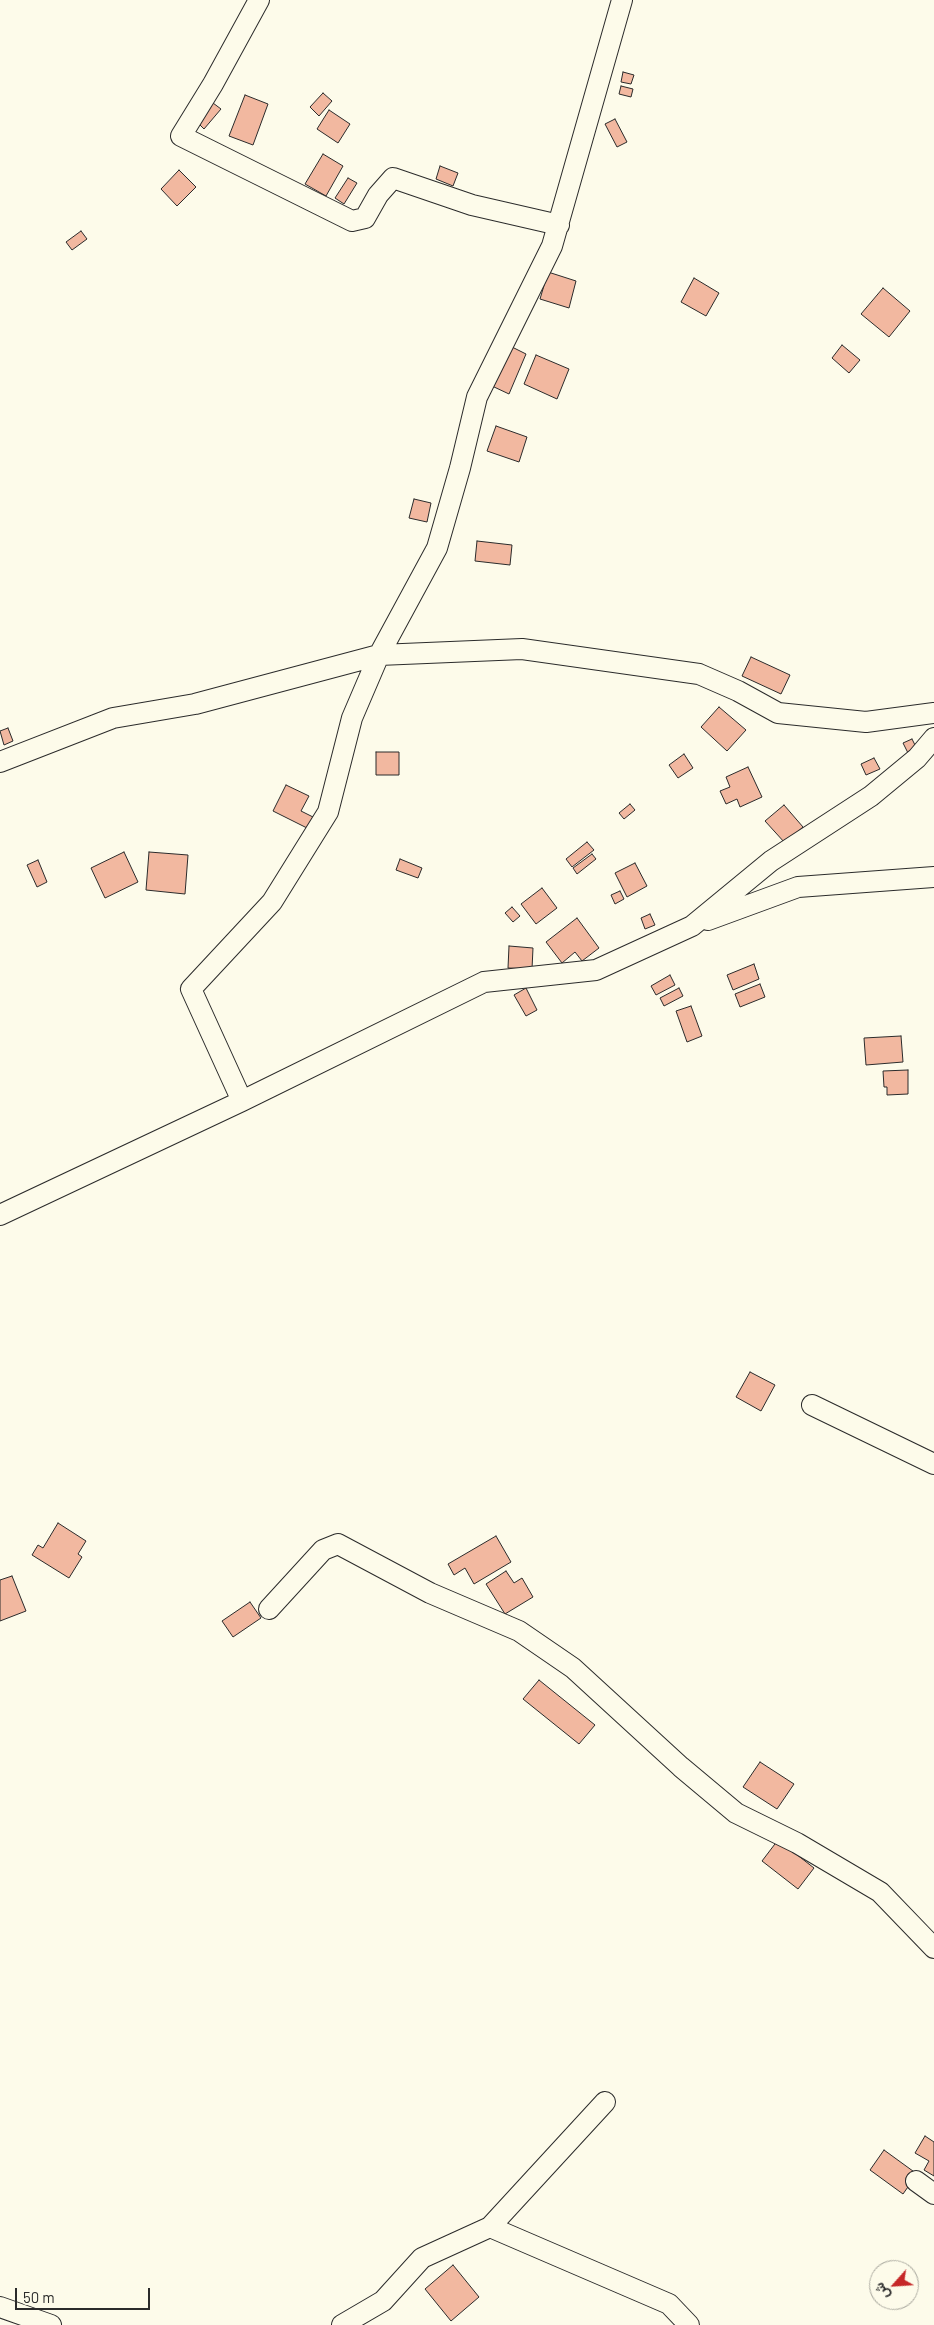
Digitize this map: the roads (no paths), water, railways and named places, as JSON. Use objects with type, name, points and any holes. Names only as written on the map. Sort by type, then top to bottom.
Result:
[{"type":"street","points":[[259,0],[214,84],[181,136],[352,221],[365,218],[378,195],[393,178],[472,205],[559,224]]},
{"type":"street","points":[[242,1101],[191,989],[272,902],[328,812],[352,718],[379,655],[437,548],[460,468],[477,397],[552,246],[622,0]]},
{"type":"street","points":[[0,762],[113,718],[196,704],[379,655],[522,649],[699,674],[738,691],[778,713],[866,722],[934,713]]},
{"type":"street","points":[[692,926],[771,861],[871,796],[917,758],[934,738]]},
{"type":"street","points":[[0,1215],[242,1101],[484,982],[596,970],[692,926],[798,888],[934,877]]},
{"type":"street","points":[[812,1405],[934,1464]]},
{"type":"street","points":[[269,1609],[323,1550],[338,1544],[430,1593],[519,1630],[573,1668],[681,1767],[736,1813],[797,1843],[880,1892],[934,1948]]},
{"type":"street","points":[[342,2325],[383,2301],[422,2258],[490,2227],[605,2102]]},
{"type":"street","points":[[916,2181],[934,2194]]},
{"type":"street","points":[[490,2227],[669,2304],[689,2325]]},
{"type":"street","points":[[0,2307],[51,2325]]}]
